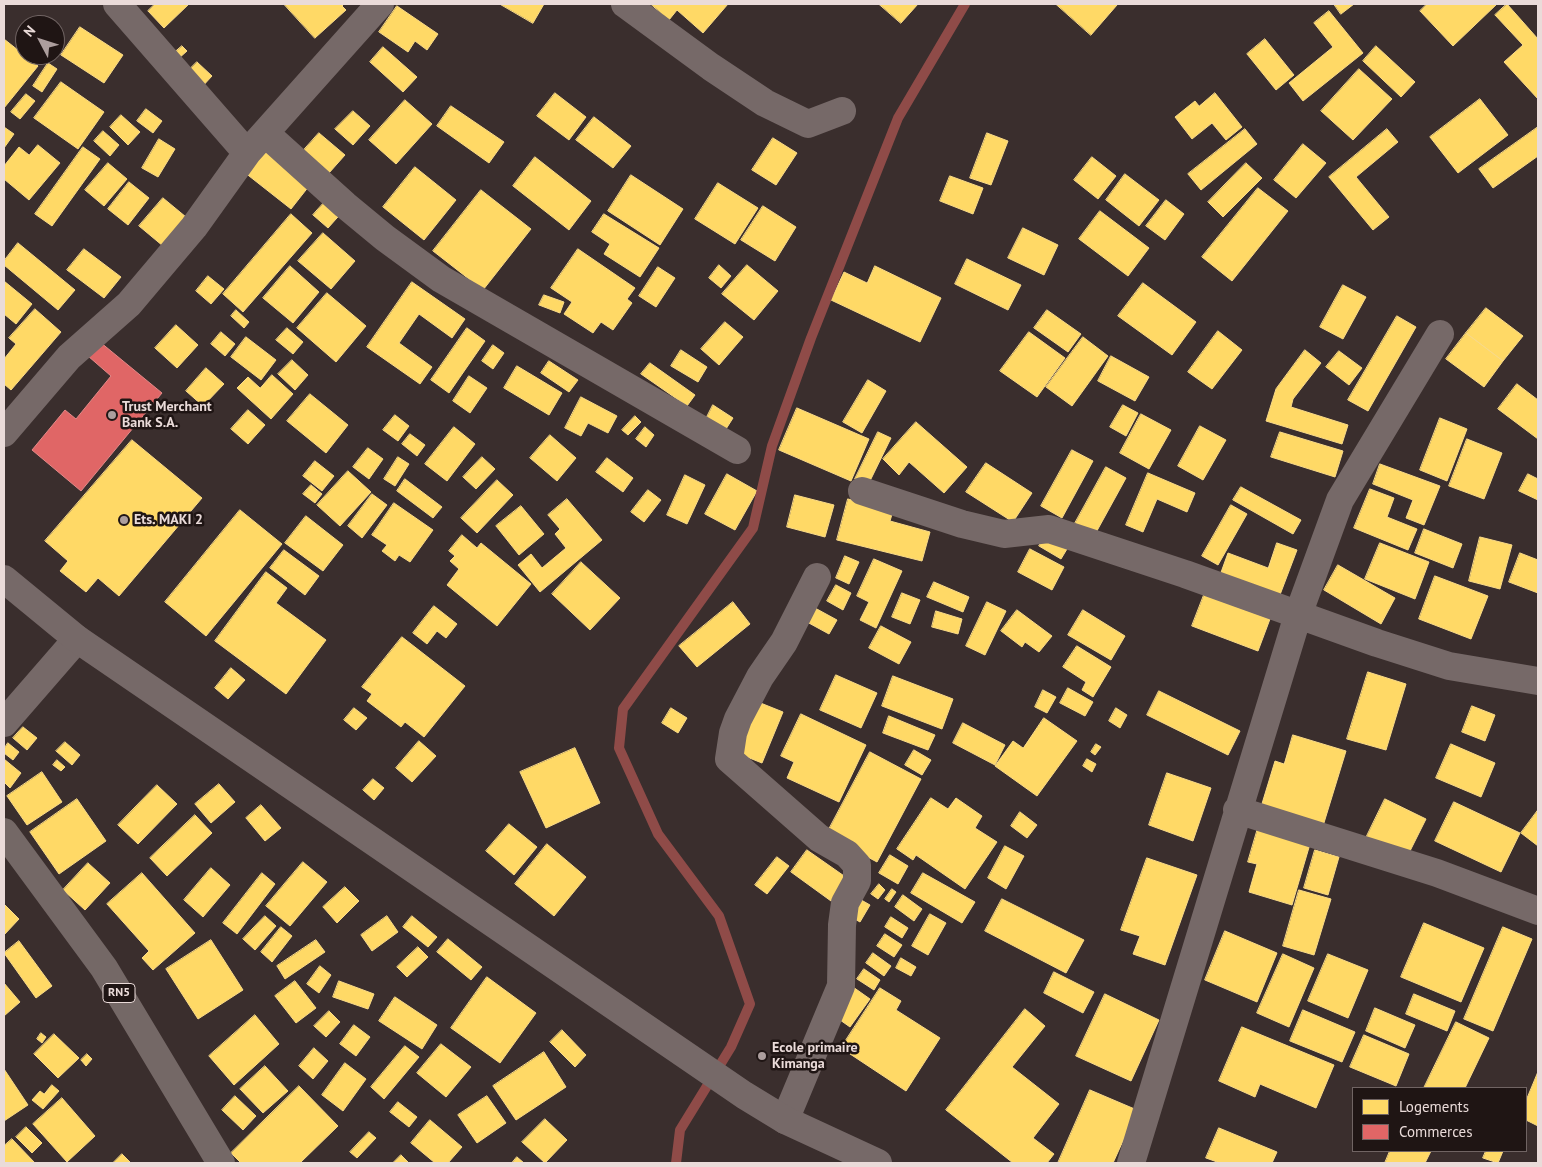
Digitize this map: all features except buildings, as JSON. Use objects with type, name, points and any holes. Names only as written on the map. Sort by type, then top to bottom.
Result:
[{"type":"highway","name":"RN5","points":[[4,832],[104,968],[221,1163]]},
{"type":"street","points":[[117,4],[247,153]]},
{"type":"street","points":[[4,433],[69,356],[128,304],[194,227],[247,153],[380,4]]},
{"type":"street","points":[[625,4],[757,98],[799,120],[808,124],[842,111]]},
{"type":"street","points":[[266,132],[345,205],[385,238],[442,280],[737,450]]},
{"type":"street","points":[[1131,1163],[1237,810],[1298,615],[1340,500],[1440,334]]},
{"type":"street","points":[[862,491],[962,524],[1004,534],[1049,529],[1185,574],[1377,643],[1450,666],[1538,681]]},
{"type":"street","points":[[785,1120],[840,986],[842,925],[845,903],[857,881],[856,865],[847,854],[819,838],[729,759],[733,733],[738,719],[760,676],[784,642],[817,577]]},
{"type":"street","points":[[4,579],[77,640],[744,1095],[785,1120],[878,1163]]},
{"type":"street","points":[[4,723],[77,640]]},
{"type":"street","points":[[1237,810],[1437,873],[1538,912]]},
{"type":"waterway","points":[[676,1163],[680,1130],[731,1047],[750,1004],[719,916],[658,834],[619,748],[623,709],[753,528],[772,446],[811,338],[898,118],[965,4]]},
{"type":"place","name":"Trust Merchant Bank S.A.","points":[[112,415]]},
{"type":"place","name":"Ets. MAKI 2","points":[[124,520]]},
{"type":"place","name":"Ecole primaire Kimanga","points":[[762,1056]]}]
